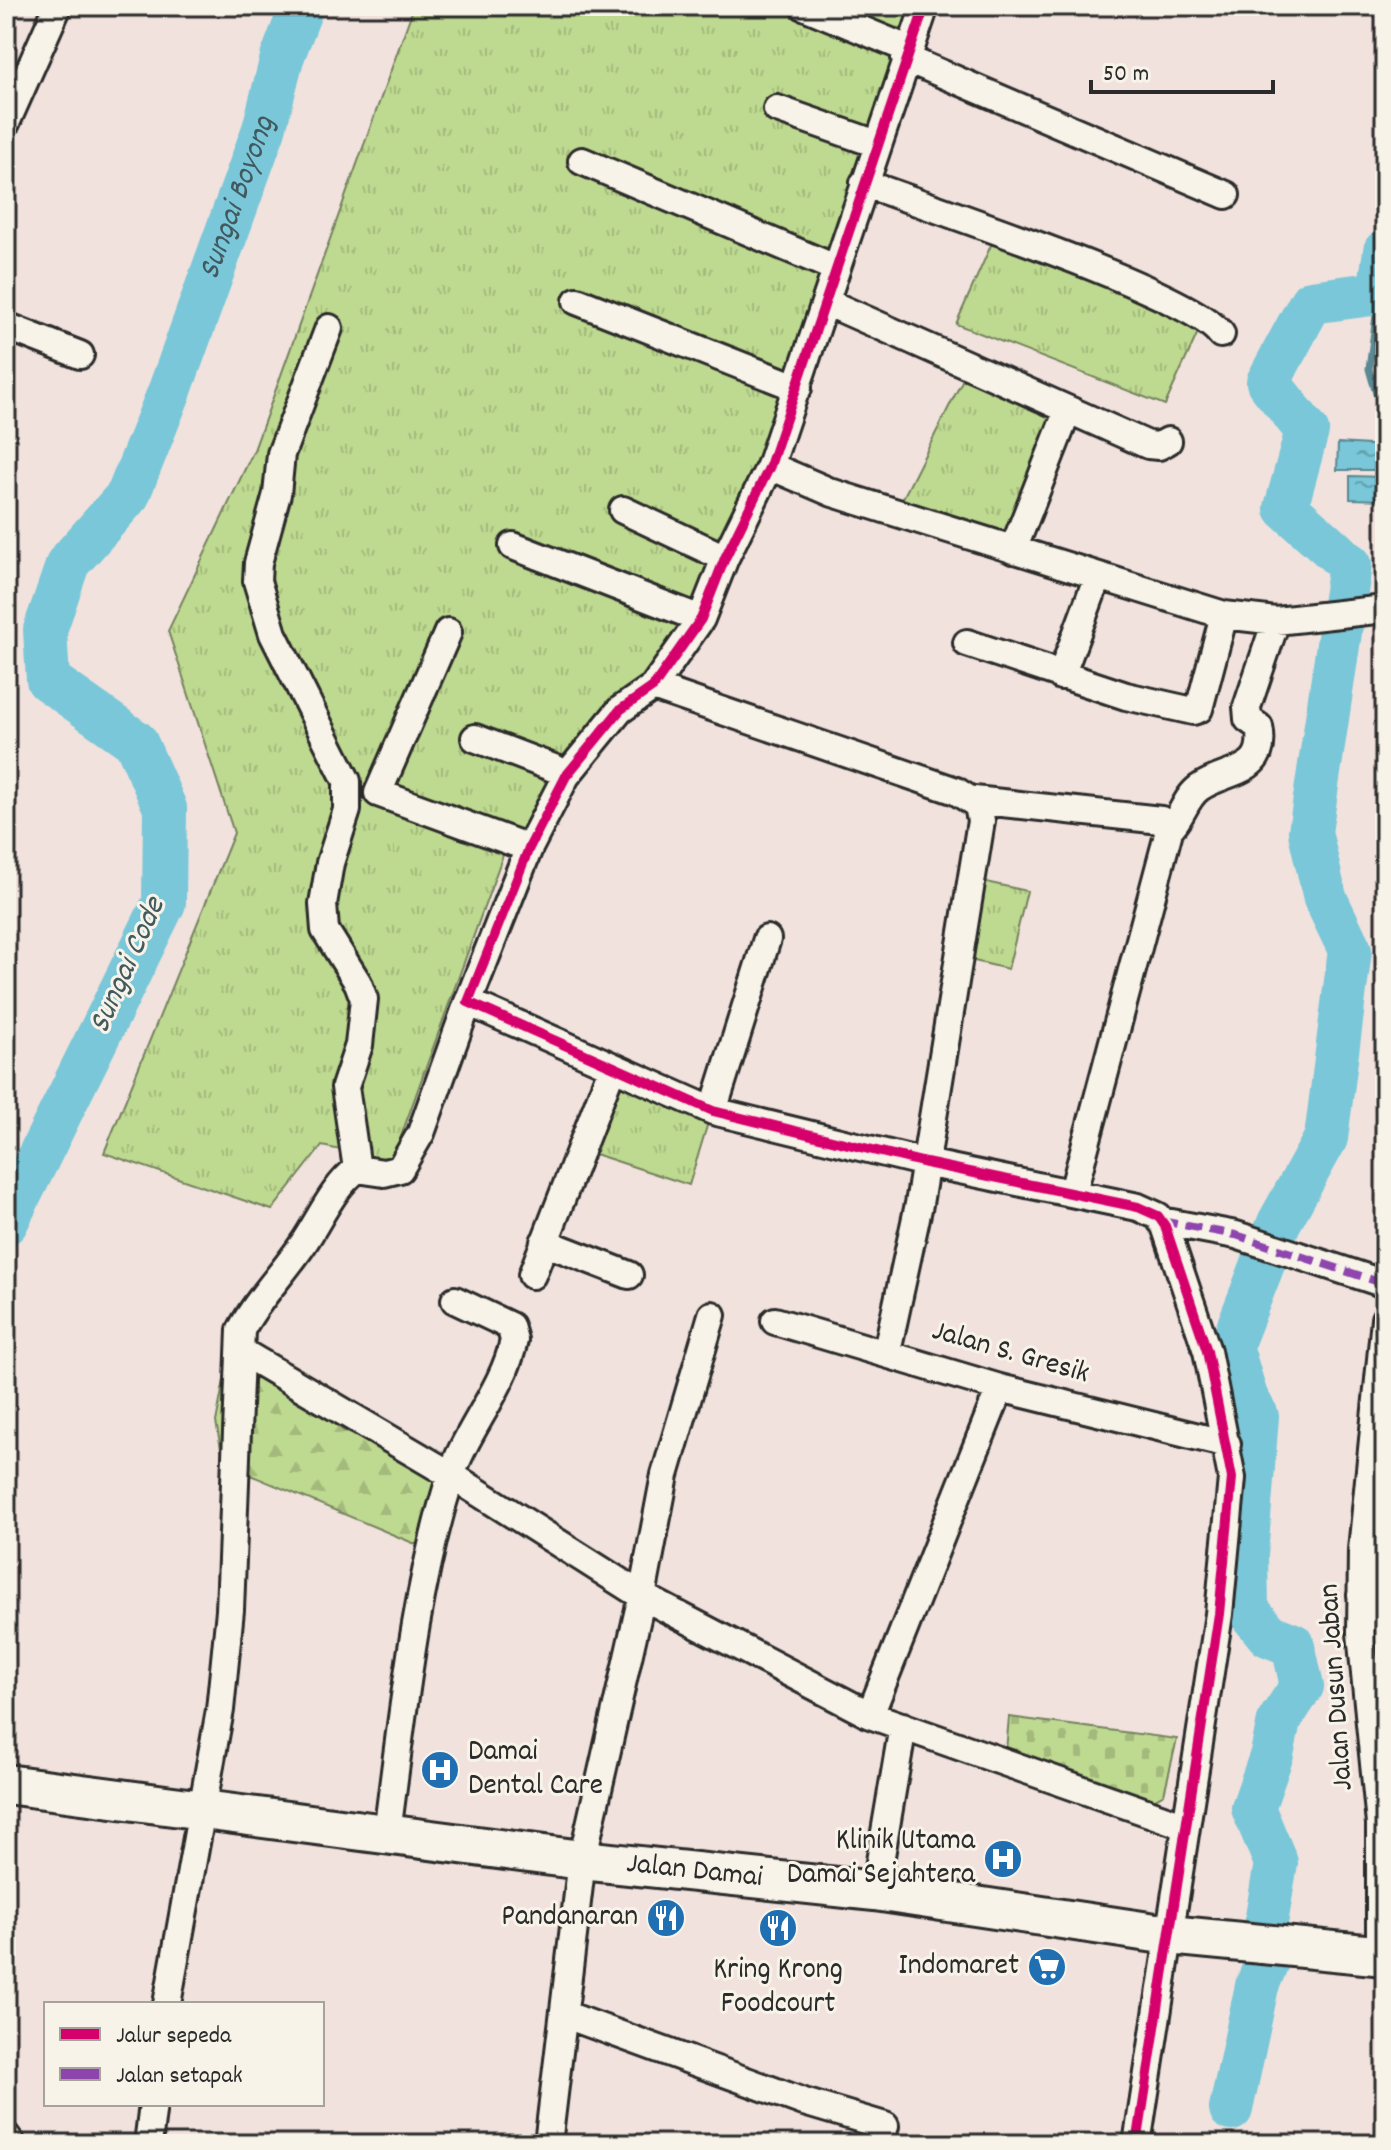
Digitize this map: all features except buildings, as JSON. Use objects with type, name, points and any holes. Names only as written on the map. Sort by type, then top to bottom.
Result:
[{"type":"main road","name":"Jalan Damai","points":[[6,1784],[582,1860],[875,1891],[1169,1935],[1382,1956]]},
{"type":"street","points":[[6,123],[58,6]]},
{"type":"street","points":[[804,6],[1226,195]]},
{"type":"street","points":[[167,2002],[220,1710],[230,1610],[241,1330],[252,1309],[302,1247],[345,1178],[357,1169],[384,1173],[400,1169],[421,1133],[468,1002],[529,848],[566,776],[620,710],[653,687],[701,619],[725,558],[770,466],[906,54],[925,6]]},
{"type":"street","points":[[777,109],[877,144]]},
{"type":"street","points":[[582,161],[835,268]]},
{"type":"street","points":[[864,183],[1114,277],[1201,316],[1221,334]]},
{"type":"street","points":[[577,301],[798,388]]},
{"type":"street","points":[[826,302],[1148,445],[1159,446],[1168,441]]},
{"type":"street","points":[[6,326],[80,355]]},
{"type":"street","points":[[329,328],[281,454],[277,494],[258,563],[257,581],[260,602],[273,634],[347,781],[347,810],[330,863],[323,904],[325,930],[358,983],[364,999],[359,1045],[345,1087],[357,1169]]},
{"type":"street","points":[[1013,550],[1068,410]]},
{"type":"street","points":[[770,466],[833,493],[1224,615],[1276,621],[1385,609]]},
{"type":"street","points":[[623,510],[725,558]]},
{"type":"street","points":[[513,546],[701,619]]},
{"type":"street","points":[[1061,676],[1098,576]]},
{"type":"street","points":[[967,643],[1061,676],[1187,711],[1199,709],[1224,615]]},
{"type":"street","points":[[1073,1192],[1169,829],[1180,819],[1197,789],[1243,771],[1256,756],[1261,737],[1259,727],[1248,719],[1247,707],[1276,621]]},
{"type":"street","points":[[448,632],[378,793],[529,848]]},
{"type":"street","points":[[653,687],[974,800],[1161,820],[1169,829]]},
{"type":"street","points":[[475,738],[556,769],[566,776]]},
{"type":"street","points":[[887,1351],[926,1163],[981,821],[974,800]]},
{"type":"street","points":[[713,1111],[767,939]]},
{"type":"street","points":[[468,1002],[713,1111],[926,1163],[1138,1207],[1161,1221],[1236,1235],[1385,1284]]},
{"type":"street","points":[[532,1275],[612,1068]]},
{"type":"street","points":[[1137,2144],[1219,1614],[1232,1478],[1207,1351],[1161,1221]]},
{"type":"street","points":[[544,1242],[629,1275]]},
{"type":"street","points":[[387,1833],[413,1635],[451,1475],[514,1340],[510,1326],[455,1300]]},
{"type":"street","points":[[548,2144],[566,2015],[582,1860],[642,1596],[665,1475],[712,1315]]},
{"type":"street","name":"Jalan Dusun Jaban","points":[[1382,1956],[1382,1824],[1361,1633],[1373,1597],[1385,1319]]},
{"type":"street","name":"Jalan S. Gresik","points":[[775,1321],[887,1351],[1000,1388],[1227,1444]]},
{"type":"street","points":[[242,1352],[451,1475],[642,1596],[870,1715],[1186,1826]]},
{"type":"street","points":[[870,1715],[1000,1388]]},
{"type":"street","points":[[875,1891],[903,1726]]},
{"type":"street","points":[[566,2015],[804,2102],[885,2126]]},
{"type":"street","points":[[148,2144],[153,2106]]},
{"type":"street","points":[[6,2136],[12,2144]]},
{"type":"shaded area","points":[[1371,1631],[1385,1633],[1385,1801]]},
{"type":"green space","points":[[414,6],[928,6],[798,388],[653,687],[619,711],[503,855],[392,1161],[322,1146],[272,1210],[104,1153],[234,833],[168,631],[254,450]]},
{"type":"green space","points":[[995,236],[1199,330],[1165,405],[956,324]]},
{"type":"green space","points":[[964,377],[1065,417],[1013,550],[897,510]]},
{"type":"green space","points":[[963,877],[1027,891],[1008,969],[945,954]]},
{"type":"green space","points":[[613,1074],[710,1116],[689,1185],[589,1152]]},
{"type":"green space","points":[[232,1338],[344,1431],[439,1467],[425,1548],[224,1464],[216,1422]]},
{"type":"green space","points":[[1009,1717],[1177,1739],[1164,1794],[1141,1807],[1005,1762]]},
{"type":"water","points":[[1338,443],[1385,446],[1385,470],[1337,470]]},
{"type":"water","points":[[1350,476],[1385,477],[1385,500],[1350,499]]},
{"type":"waterway","name":"Sungai Code","points":[[6,1223],[164,903],[165,808],[136,742],[48,680],[45,630],[68,563],[128,495],[170,390],[264,129],[282,58],[302,6]]},
{"type":"waterway","points":[[1265,1929],[1276,1863],[1253,1808],[1272,1754],[1279,1721],[1302,1686],[1293,1645],[1268,1635],[1247,1609],[1246,1555],[1257,1416],[1246,1397],[1231,1346],[1279,1223],[1326,1138],[1350,950],[1325,898],[1310,832],[1350,565],[1286,508],[1307,431],[1268,382],[1311,302],[1379,293],[1385,251]]},
{"type":"waterway","points":[[1379,293],[1369,369],[1385,425]]},
{"type":"waterway","points":[[1231,2109],[1257,1986],[1268,1959]]},
{"type":"marked path","points":[[1161,1221],[1236,1235],[1385,1284]]},
{"type":"cycle path","points":[[925,6],[770,466],[725,558],[701,619],[653,687],[620,710],[566,776],[529,848],[468,1002],[713,1111],[926,1163],[1138,1207],[1158,1216],[1165,1226],[1207,1351],[1232,1478],[1219,1614],[1137,2144]]},
{"type":"place","name":"Damai Dental Care","points":[[440,1770]]},
{"type":"place","name":"Klinik Utama Damai Sejahtera","points":[[1003,1859]]},
{"type":"place","name":"Pandanaran","points":[[666,1918]]},
{"type":"place","name":"Kring Krong Foodcourt","points":[[778,1928]]},
{"type":"place","name":"Indomaret","points":[[1047,1967]]},
{"type":"water label","name":"Sungai Boyong","points":[[236,198]]}]
